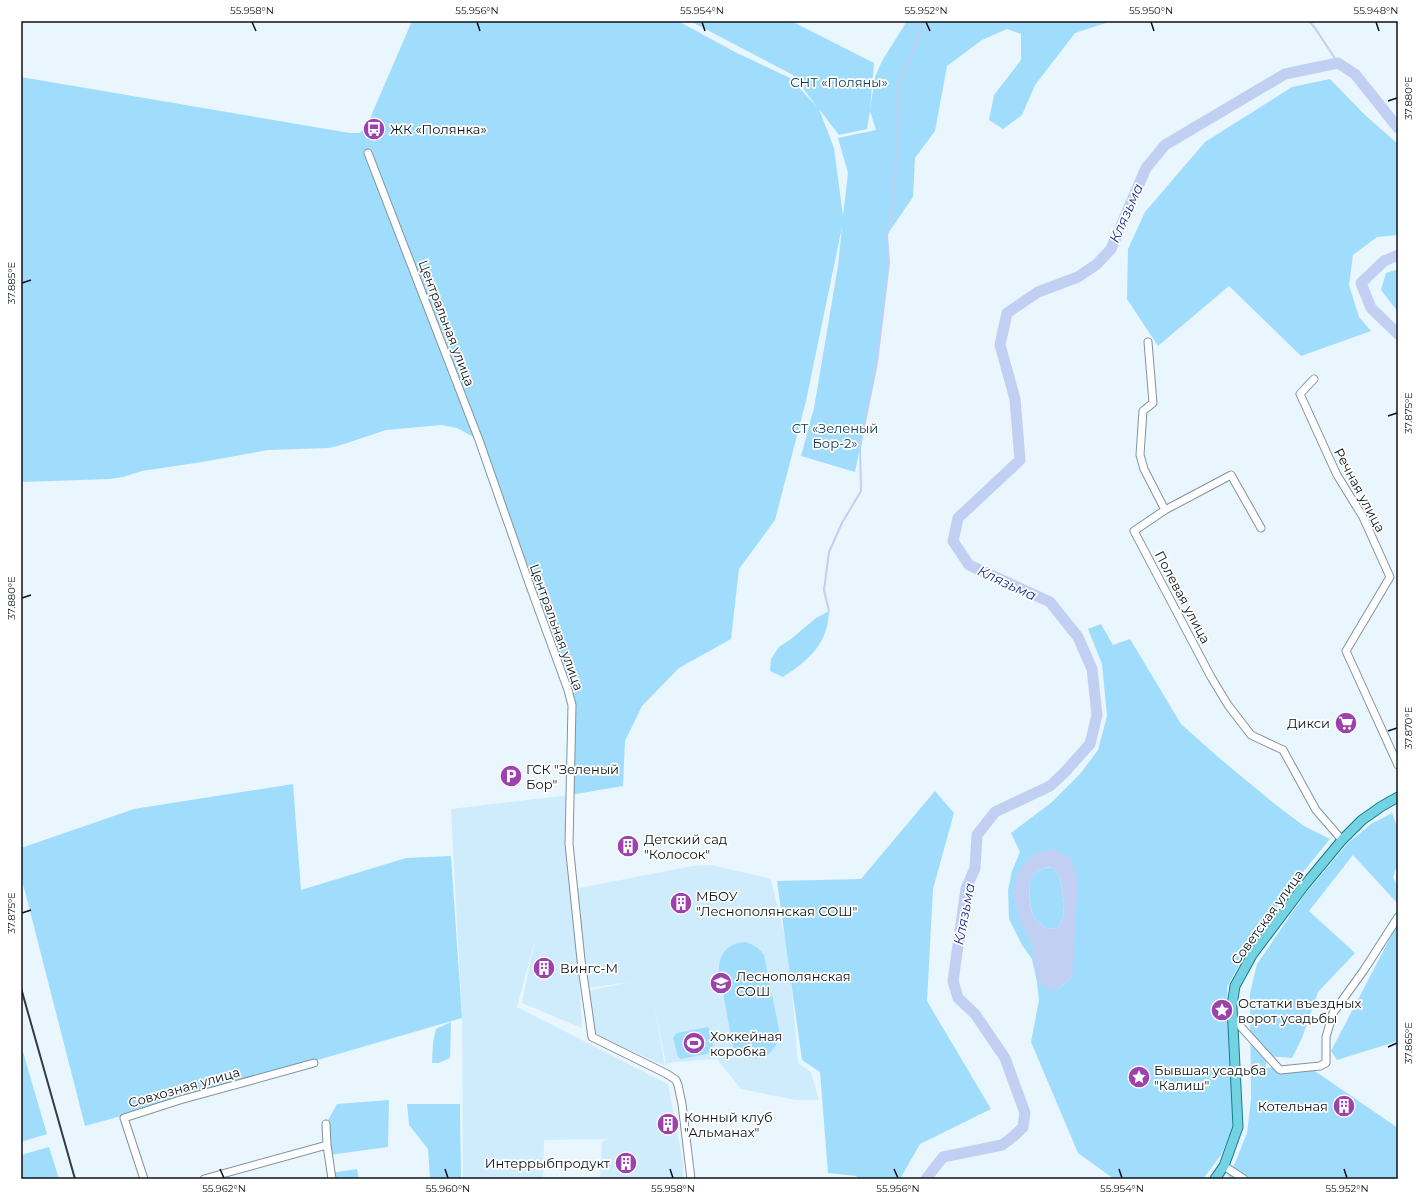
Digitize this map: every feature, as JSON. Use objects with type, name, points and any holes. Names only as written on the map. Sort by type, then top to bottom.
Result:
[{"type":"main road","name":"Советская улица","points":[[1215,1179],[1224,1166],[1238,1127],[1232,1018],[1234,986],[1252,955],[1303,887],[1342,840],[1362,820],[1398,797]]},
{"type":"street","name":"Центральная улица","points":[[368,153],[479,440],[499,494],[528,583],[568,690],[572,706],[569,844],[581,960],[592,1036],[676,1080],[682,1104],[691,1179]]},
{"type":"street","points":[[1148,342],[1153,403],[1142,411],[1140,455],[1144,469],[1165,510],[1231,475],[1261,528]]},
{"type":"street","name":"Речная улица","points":[[1314,379],[1300,394],[1337,475],[1363,517],[1390,577],[1346,651],[1398,765]]},
{"type":"street","name":"Полевая улица","points":[[1165,510],[1134,531],[1207,670],[1228,705],[1251,735],[1283,750],[1316,810],[1342,840]]},
{"type":"street","points":[[1232,1018],[1280,1070],[1320,1066],[1326,1064],[1326,1037],[1333,1014],[1364,970],[1398,917]]},
{"type":"street","name":"Совхозная улица","points":[[144,1179],[124,1118],[180,1100],[314,1063]]},
{"type":"street","points":[[326,1124],[327,1145],[332,1179]]},
{"type":"street","points":[[204,1179],[327,1145]]},
{"type":"street","points":[[1224,1166],[1244,1179]]},
{"type":"shaded area","points":[[570,795],[574,889],[693,866],[711,865],[771,879],[789,955],[798,1063],[811,1072],[819,1100],[796,1100],[741,1089],[717,1059],[674,1062],[666,1064],[654,1004],[665,1066],[594,1034],[587,991],[630,982],[589,988],[575,900],[582,1028],[522,1003],[535,939],[517,1007],[668,1084],[683,1162],[683,1179],[600,1179],[602,1142],[608,1139],[544,1140],[543,1179],[463,1179],[462,1018],[451,809]]},
{"type":"shaded area","points":[[1054,849],[1069,857],[1078,878],[1072,977],[1058,989],[1049,990],[1038,982],[1034,959],[1034,949],[1019,918],[1013,894],[1018,871],[1033,854]],"holes":[[[1052,867],[1060,877],[1064,904],[1063,918],[1058,928],[1046,929],[1033,915],[1030,905],[1030,887],[1032,877],[1039,870]]]},
{"type":"green space","points":[[412,21],[678,21],[735,52],[790,78],[817,107],[793,75],[690,21],[791,21],[874,63],[870,110],[875,77],[882,61],[907,21],[1112,21],[1075,33],[1035,85],[1022,115],[1003,129],[989,120],[994,95],[1021,60],[1021,34],[1007,29],[982,40],[947,66],[935,131],[915,158],[913,197],[887,235],[889,263],[877,363],[855,472],[801,456],[814,408],[838,266],[842,227],[806,401],[775,520],[739,569],[731,639],[679,668],[642,706],[625,741],[623,786],[570,795],[572,706],[479,440],[457,428],[442,425],[386,430],[328,448],[268,450],[142,471],[123,477],[110,479],[21,482],[21,77],[350,133],[360,133],[368,123]],"holes":[[[819,109],[839,135],[867,129],[870,111],[876,130],[838,138],[848,173],[843,216],[834,148]]]},
{"type":"green space","points":[[1330,79],[1365,115],[1398,144],[1398,235],[1377,237],[1353,255],[1349,285],[1359,317],[1371,331],[1301,356],[1229,286],[1158,346],[1127,299],[1128,249],[1145,212],[1205,142],[1292,87]]},
{"type":"green space","points":[[1398,269],[1398,312],[1381,290],[1386,273]]},
{"type":"green space","points":[[829,611],[825,633],[821,642],[809,657],[783,677],[770,671],[771,659],[779,647],[816,618]]},
{"type":"green space","points":[[1101,624],[1113,645],[1130,639],[1181,724],[1276,805],[1304,826],[1330,839],[1293,884],[1244,956],[1227,987],[1234,1126],[1221,1155],[1203,1179],[1114,1179],[1078,1153],[1031,1042],[1039,1000],[1032,959],[1022,945],[1009,919],[1008,890],[1012,871],[1020,852],[1011,833],[1052,802],[1080,774],[1098,750],[1107,716],[1102,664],[1088,629]],"holes":[[[1069,857],[1072,977],[1058,989],[1034,959],[1034,949],[1018,871]]]},
{"type":"green space","points":[[293,784],[301,890],[406,858],[451,856],[462,1018],[85,1126],[21,876],[21,848],[134,809]]},
{"type":"green space","points":[[935,791],[954,813],[933,889],[927,1001],[991,1109],[920,1144],[900,1179],[859,1179],[856,1176],[828,1173],[820,1072],[802,1060],[777,881],[861,879]]},
{"type":"green space","points":[[1392,813],[1398,829],[1398,863],[1393,877],[1398,888],[1398,904],[1353,855],[1309,911],[1355,953],[1318,992],[1302,1038],[1292,1058],[1266,1056],[1266,1068],[1306,1065],[1398,1128],[1398,1179],[1233,1179],[1227,1175],[1235,1163],[1247,1133],[1251,1099],[1250,993],[1257,964],[1305,894],[1347,844],[1371,824]]},
{"type":"green space","points":[[1052,867],[1060,877],[1064,904],[1063,918],[1058,928],[1046,929],[1033,915],[1030,904],[1030,885],[1033,876],[1036,873],[1045,868]]},
{"type":"green space","points":[[1398,923],[1398,1041],[1337,1060],[1331,1051]]},
{"type":"green space","points":[[746,942],[756,947],[764,955],[779,1029],[775,1047],[770,1053],[763,1057],[756,1058],[748,1057],[740,1053],[733,1046],[719,972],[720,960],[725,951],[729,947]]},
{"type":"green space","points":[[451,1022],[450,1058],[438,1063],[432,1063],[433,1042],[436,1029]]},
{"type":"green space","name":"Хоккейная коробка","points":[[707,1027],[711,1030],[714,1051],[711,1053],[681,1059],[678,1057],[673,1038],[677,1033]]},
{"type":"green space","points":[[21,1045],[47,1134],[21,1142]]},
{"type":"green space","points":[[389,1100],[388,1147],[329,1155],[326,1124],[337,1104]]},
{"type":"green space","points":[[407,1104],[460,1104],[461,1179],[430,1179],[428,1149],[409,1125]]},
{"type":"green space","points":[[49,1147],[59,1179],[21,1179],[21,1155]]},
{"type":"green space","points":[[357,1169],[359,1179],[332,1179],[331,1173]]},
{"type":"waterway","points":[[829,611],[824,590],[829,552],[842,523],[861,491],[860,447],[877,363],[889,263],[887,235],[894,201],[899,83],[925,21]]},
{"type":"waterway","points":[[1309,21],[1338,63]]},
{"type":"waterway","name":"Клязьма","points":[[926,1179],[943,1157],[1002,1145],[1023,1127],[1025,1113],[1005,1058],[975,1014],[958,998],[953,981],[966,889],[975,868],[977,835],[995,812],[1050,786],[1064,773],[1090,744],[1097,715],[1092,669],[1078,637],[1050,602],[969,565],[953,541],[958,518],[1020,460],[1015,399],[1000,345],[1007,313],[1038,292],[1078,277],[1097,264],[1111,249],[1146,168],[1165,145],[1285,74],[1338,63],[1355,74],[1398,128]]},
{"type":"waterway","name":"Клязьма","points":[[1398,255],[1384,261],[1361,283],[1371,308],[1398,334]]},
{"type":"railway","points":[[21,988],[75,1179]]},
{"type":"place","name":"ЖК «Полянка»","points":[[374,129]]},
{"type":"place","name":"Дикси","points":[[1346,723]]},
{"type":"place","name":"ГСК \"Зеленый Бор\"","points":[[511,776]]},
{"type":"place","name":"Детский сад \"Колосок\"","points":[[628,846]]},
{"type":"place","name":"МБОУ \"Леснополянская СОШ\"","points":[[681,903]]},
{"type":"place","name":"Вингс-М","points":[[544,968]]},
{"type":"place","name":"Леснополянская СОШ","points":[[721,983]]},
{"type":"place","name":"Остатки въездных ворот усадьбы","points":[[1222,1010]]},
{"type":"place","name":"Хоккейная коробка","points":[[694,1043]]},
{"type":"place","name":"Бывшая усадьба \"Калиш\"","points":[[1139,1077]]},
{"type":"place","name":"Котельная","points":[[1344,1106]]},
{"type":"place","name":"Конный клуб \"Альманах\"","points":[[668,1124]]},
{"type":"place","name":"Интеррыбпродукт","points":[[626,1163]]},
{"type":"park label","name":"СНТ «Поляны»","points":[[839,82]]},
{"type":"park label","name":"СТ «Зеленый Бор-2»","points":[[835,436]]}]
